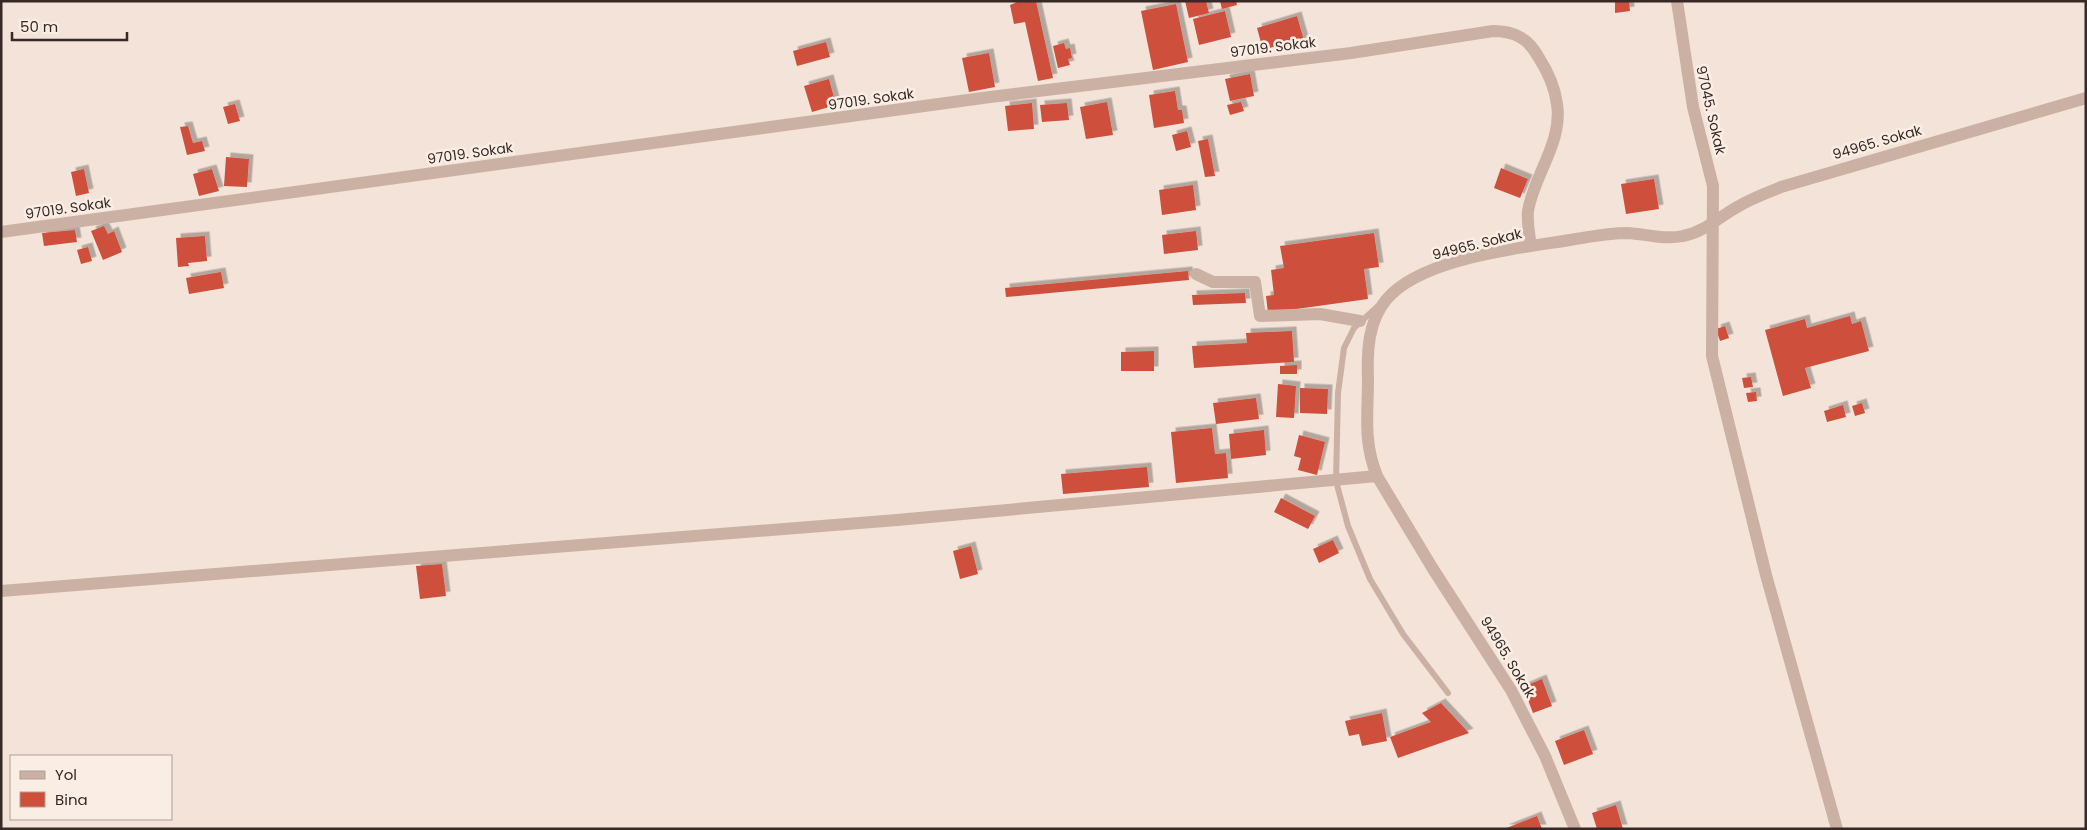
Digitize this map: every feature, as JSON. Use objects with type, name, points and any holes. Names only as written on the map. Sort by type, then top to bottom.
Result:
[{"type":"street","name":"97045. Sokak","points":[[1677,1],[1691,98],[1713,186],[1712,356],[1766,575],[1837,829]]},
{"type":"street","name":"97019. Sokak","points":[[1,232],[990,97],[1361,51],[1493,31],[1507,31],[1521,37],[1532,45],[1552,83],[1558,106],[1556,127],[1550,152],[1529,210],[1527,226],[1531,246]]},
{"type":"street","name":"94965. Sokak","points":[[1575,829],[1545,756],[1511,690],[1433,569],[1377,476],[1367,446],[1368,358],[1370,333],[1376,316],[1386,300],[1398,288],[1441,266],[1531,246],[1601,235],[1627,234],[1662,238],[1683,236],[1697,232],[1739,205],[1781,187],[2086,98]]},
{"type":"street","points":[[1196,274],[1213,282],[1255,282],[1260,316],[1320,314],[1360,321]]},
{"type":"street","points":[[1,591],[897,520],[1377,476]]},
{"type":"lane","points":[[1386,300],[1360,321],[1349,336],[1342,360],[1337,403],[1336,481],[1358,553],[1379,597],[1403,634],[1448,693]]},
{"type":"building","points":[[1020,1],[1036,1],[1053,78],[1038,81],[1025,22],[1014,24],[1010,5]]},
{"type":"building","points":[[1185,1],[1206,1],[1209,13],[1189,18]]},
{"type":"building","points":[[1220,1],[1236,1],[1237,5],[1222,9]]},
{"type":"building","points":[[1615,1],[1629,1],[1630,11],[1615,13]]},
{"type":"building","points":[[1176,4],[1188,62],[1153,70],[1141,11]]},
{"type":"building","points":[[1225,11],[1231,37],[1199,45],[1193,19]]},
{"type":"building","points":[[1297,16],[1305,44],[1278,52],[1276,46],[1263,50],[1257,28]]},
{"type":"building","points":[[826,42],[830,57],[797,66],[793,51]]},
{"type":"building","points":[[1064,43],[1066,49],[1070,48],[1072,58],[1068,59],[1070,65],[1058,68],[1053,46]]},
{"type":"building","points":[[989,53],[995,87],[969,92],[962,58]]},
{"type":"building","points":[[1250,74],[1254,96],[1230,101],[1225,79]]},
{"type":"building","points":[[829,79],[836,105],[812,112],[804,86]]},
{"type":"building","points":[[1175,91],[1178,110],[1182,110],[1184,123],[1154,128],[1149,95]]},
{"type":"building","points":[[1107,102],[1113,135],[1086,139],[1080,107]]},
{"type":"building","points":[[1241,102],[1244,111],[1230,115],[1227,105]]},
{"type":"building","points":[[1032,103],[1034,129],[1008,131],[1005,106]]},
{"type":"building","points":[[1067,103],[1069,120],[1042,122],[1040,105]]},
{"type":"building","points":[[235,104],[240,121],[228,124],[223,107]]},
{"type":"building","points":[[188,126],[193,143],[202,141],[205,151],[187,155],[180,127]]},
{"type":"building","points":[[1187,131],[1191,147],[1176,151],[1172,135]]},
{"type":"building","points":[[1208,139],[1215,176],[1205,177],[1198,141]]},
{"type":"building","points":[[226,157],[249,159],[247,187],[224,186]]},
{"type":"building","points":[[1501,168],[1528,179],[1520,198],[1494,188]]},
{"type":"building","points":[[84,169],[89,193],[76,196],[71,172]]},
{"type":"building","points":[[212,169],[219,191],[199,196],[193,174]]},
{"type":"building","points":[[1654,179],[1659,209],[1626,214],[1621,184]]},
{"type":"building","points":[[1193,185],[1196,210],[1162,215],[1159,190]]},
{"type":"building","points":[[104,226],[108,234],[114,231],[122,252],[103,260],[91,231]]},
{"type":"building","points":[[75,230],[77,242],[44,246],[42,233]]},
{"type":"building","points":[[1196,231],[1198,250],[1164,254],[1162,235]]},
{"type":"building","points":[[1374,233],[1379,267],[1364,269],[1368,299],[1268,313],[1266,296],[1274,295],[1271,270],[1284,268],[1280,246]]},
{"type":"building","points":[[205,236],[207,261],[188,263],[189,266],[178,267],[176,238]]},
{"type":"building","points":[[88,247],[92,261],[81,264],[77,250]]},
{"type":"building","points":[[1188,271],[1189,280],[1006,297],[1005,288]]},
{"type":"building","points":[[221,272],[224,288],[189,294],[186,278]]},
{"type":"building","points":[[1245,293],[1246,303],[1193,305],[1192,295]]},
{"type":"building","points":[[1850,316],[1852,324],[1861,321],[1869,351],[1805,368],[1811,388],[1783,396],[1765,330],[1805,319],[1807,328]]},
{"type":"building","points":[[1725,326],[1729,338],[1720,341],[1716,329]]},
{"type":"building","points":[[1292,331],[1294,362],[1194,368],[1192,346],[1247,343],[1246,333]]},
{"type":"building","points":[[1154,351],[1154,371],[1121,371],[1121,352]]},
{"type":"building","points":[[1297,365],[1297,374],[1280,374],[1280,366]]},
{"type":"building","points":[[1751,377],[1753,387],[1744,388],[1742,378]]},
{"type":"building","points":[[1278,384],[1296,386],[1294,418],[1276,417]]},
{"type":"building","points":[[1300,388],[1328,389],[1327,414],[1300,413]]},
{"type":"building","points":[[1756,392],[1757,401],[1748,402],[1746,393]]},
{"type":"building","points":[[1256,398],[1259,419],[1216,424],[1213,403]]},
{"type":"building","points":[[1862,403],[1865,413],[1855,416],[1852,406]]},
{"type":"building","points":[[1843,405],[1846,417],[1827,422],[1824,411]]},
{"type":"building","points":[[1212,428],[1215,454],[1226,453],[1228,478],[1176,483],[1171,432]]},
{"type":"building","points":[[1264,430],[1266,455],[1231,459],[1229,434]]},
{"type":"building","points":[[1299,435],[1325,442],[1317,475],[1298,470],[1301,458],[1294,456]]},
{"type":"building","points":[[1147,467],[1149,487],[1063,494],[1061,474]]},
{"type":"building","points":[[1281,498],[1315,516],[1308,529],[1274,512]]},
{"type":"building","points":[[1333,540],[1339,553],[1319,563],[1313,549]]},
{"type":"building","points":[[971,546],[978,574],[960,579],[953,551]]},
{"type":"building","points":[[442,564],[446,596],[420,599],[416,566]]},
{"type":"building","points":[[1542,679],[1552,706],[1533,713],[1523,687]]},
{"type":"building","points":[[1441,703],[1469,733],[1398,758],[1390,737],[1431,722],[1422,713]]},
{"type":"building","points":[[1382,713],[1387,741],[1362,746],[1359,734],[1349,736],[1345,721]]},
{"type":"building","points":[[1584,730],[1593,754],[1564,765],[1555,741]]},
{"type":"building","points":[[1616,805],[1623,829],[1597,829],[1592,813]]},
{"type":"building","points":[[1537,816],[1542,829],[1504,829]]}]
